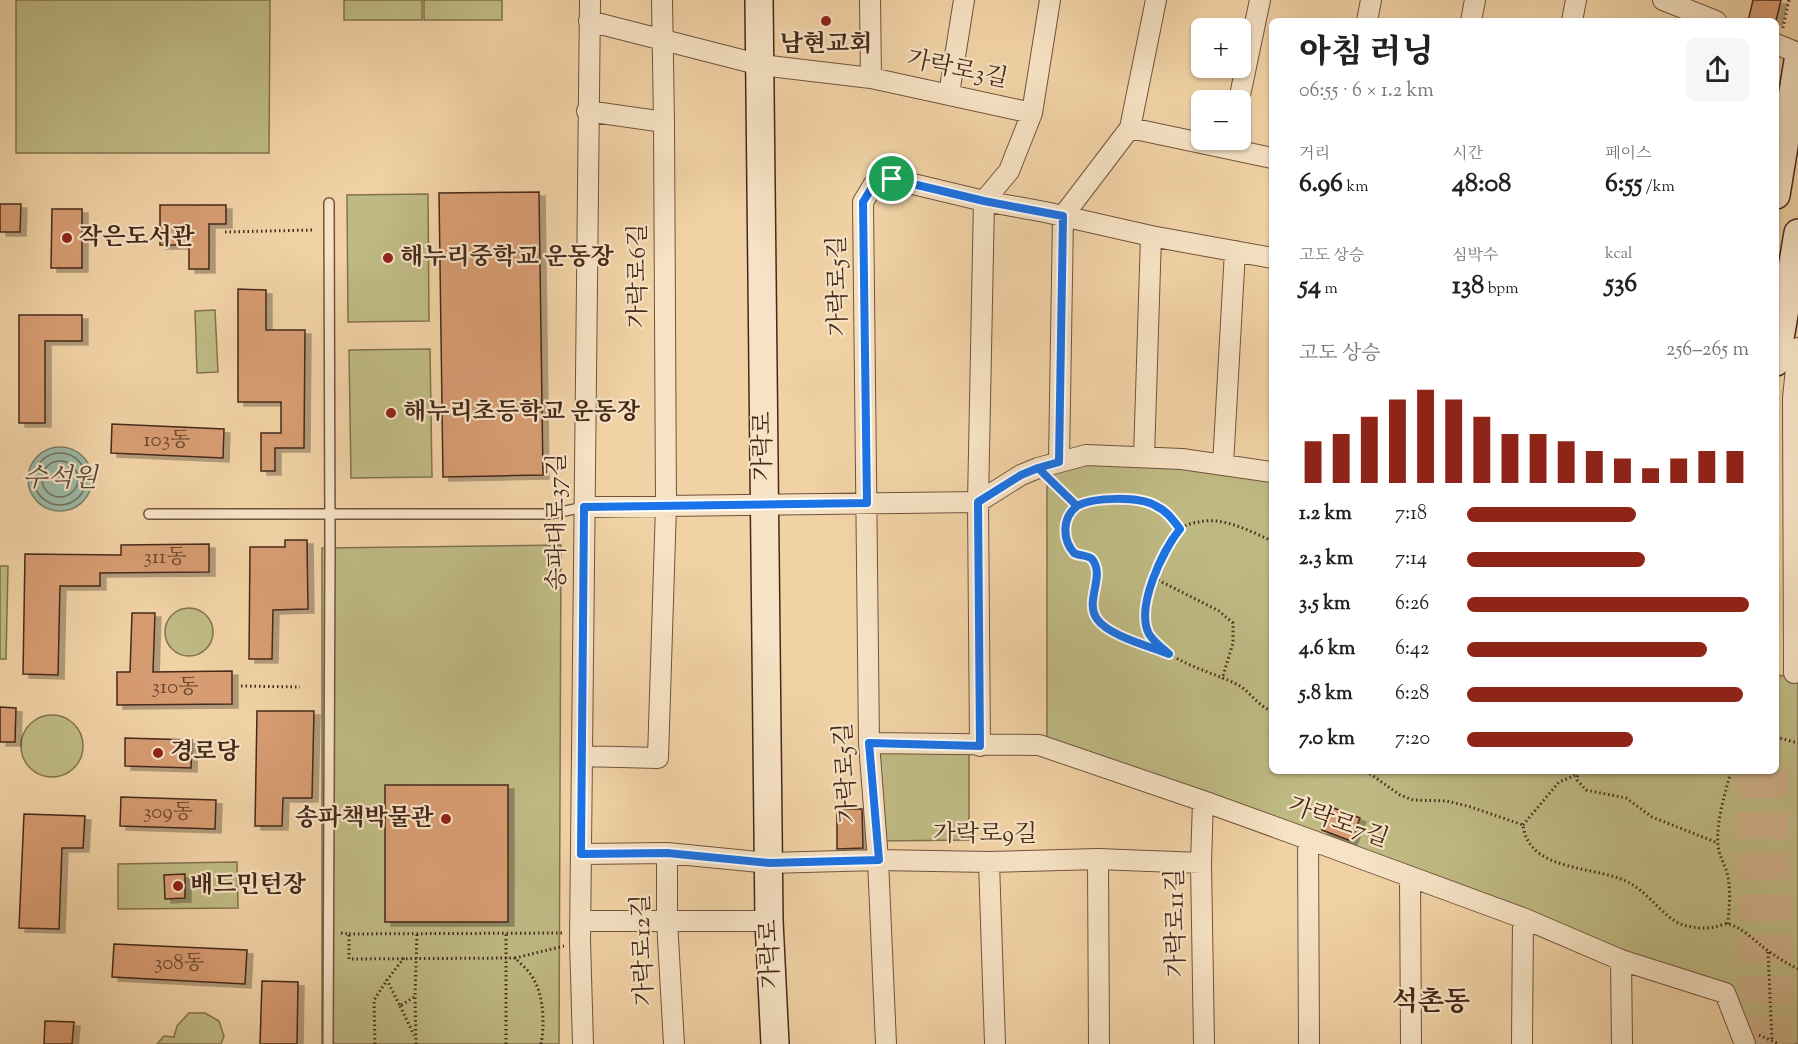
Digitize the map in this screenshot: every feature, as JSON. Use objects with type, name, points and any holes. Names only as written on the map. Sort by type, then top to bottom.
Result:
[{"type":"street","name":"송파대로37길","points":[[583,1044],[578,932],[581,854],[587,111],[590,0]]},
{"type":"street","name":"가락로6길","points":[[582,756],[658,758],[666,506],[662,0]]},
{"type":"street","name":"가락로","points":[[759,0],[769,921],[775,1044]]},
{"type":"street","name":"가락로3길","points":[[870,0],[871,78]]},
{"type":"street","points":[[949,94],[964,0]]},
{"type":"street","points":[[980,746],[978,502],[984,201],[1009,171],[1032,113],[1050,0]]},
{"type":"street","points":[[1059,462],[1063,216],[1130,128],[1156,0]]},
{"type":"street","points":[[1241,90],[1260,0]]},
{"type":"street","points":[[1368,18],[1371,0]]},
{"type":"street","points":[[1471,18],[1475,0]]},
{"type":"street","points":[[1573,18],[1576,0]]},
{"type":"street","points":[[1663,0],[1682,10],[1707,18]]},
{"type":"street","points":[[589,21],[761,65]]},
{"type":"street","points":[[1779,136],[1784,50],[1798,53]]},
{"type":"street","name":"가락로3길","points":[[761,65],[871,78],[1032,113]]},
{"type":"street","points":[[587,111],[664,122]]},
{"type":"street","points":[[1130,128],[1191,138]]},
{"type":"street","points":[[1247,150],[1269,157]]},
{"type":"street","name":"가락로5길","points":[[879,860],[869,743],[863,202],[874,184],[892,179],[1151,236],[1269,257]]},
{"type":"street","points":[[1779,344],[1798,233]]},
{"type":"street","points":[[1144,457],[1151,236]]},
{"type":"street","points":[[1223,465],[1235,251]]},
{"type":"street","points":[[1789,672],[1798,348]]},
{"type":"street","points":[[584,507],[978,502],[1021,475],[1086,455],[1182,459],[1269,472]]},
{"type":"street","name":"가락로7길","points":[[869,743],[1039,745],[1308,838],[1523,918],[1621,960],[1725,993],[1751,1039]]},
{"type":"street","name":"가락로11길","points":[[1203,801],[1201,862],[1204,1044]]},
{"type":"street","points":[[1308,838],[1309,1044]]},
{"type":"street","points":[[581,854],[667,853],[769,863]]},
{"type":"street","name":"가락로12길","points":[[667,853],[667,921],[674,1044]]},
{"type":"street","points":[[1098,859],[1099,1044]]},
{"type":"street","name":"가락로9길","points":[[769,863],[1098,859],[1201,862]]},
{"type":"street","points":[[879,860],[886,1044]]},
{"type":"street","points":[[989,862],[995,1044]]},
{"type":"street","points":[[1410,877],[1411,1044]]},
{"type":"street","points":[[1522,1044],[1523,918]]},
{"type":"street","points":[[578,932],[667,921],[769,921]]},
{"type":"street","points":[[1621,960],[1622,1044]]},
{"type":"lane","points":[[328,1044],[329,203]]},
{"type":"lane","points":[[149,514],[551,514],[584,507]]},
{"type":"path","points":[[1784,50],[1789,0]]},
{"type":"path","points":[[225,232],[313,230]]},
{"type":"path","points":[[1038,468],[1077,506]]},
{"type":"path","points":[[1180,529],[1167,514],[1149,503],[1095,500],[1077,506],[1069,513],[1066,519],[1066,537],[1074,553],[1090,558],[1097,577],[1092,603],[1096,618],[1112,631],[1239,686],[1269,710]]},
{"type":"path","points":[[1169,654],[1154,641],[1149,632],[1146,609],[1154,578],[1165,552],[1180,529],[1196,522],[1211,521],[1228,524],[1269,540]]},
{"type":"path","points":[[1154,578],[1220,611],[1233,623],[1233,643],[1221,679]]},
{"type":"path","points":[[241,686],[300,687]]},
{"type":"path","points":[[1779,738],[1798,743]]},
{"type":"path","points":[[1523,825],[1558,782],[1575,774]]},
{"type":"path","points":[[1577,774],[1579,784],[1586,790],[1626,798],[1652,817],[1718,843]]},
{"type":"path","points":[[1728,924],[1730,906],[1728,878],[1718,843],[1720,818],[1730,774]]},
{"type":"path","points":[[1371,775],[1400,795],[1413,800],[1447,801],[1523,825]]},
{"type":"path","points":[[1523,825],[1528,841],[1543,855],[1565,865],[1603,872],[1626,881],[1678,923],[1701,928],[1728,924],[1746,933],[1768,951],[1798,969]]},
{"type":"path","points":[[340,933],[578,932]]},
{"type":"path","points":[[349,933],[349,959],[515,958],[578,932]]},
{"type":"path","points":[[506,933],[506,1044]]},
{"type":"path","points":[[416,1042],[417,934]]},
{"type":"path","points":[[1768,951],[1772,1040]]},
{"type":"path","points":[[375,1044],[374,1000],[404,958]]},
{"type":"path","points":[[515,958],[532,976],[542,1004],[544,1027],[542,1044]]},
{"type":"path","points":[[387,980],[416,1042]]},
{"type":"path","points":[[400,1006],[415,996]]},
{"type":"path","points":[[1751,1039],[1772,1040],[1779,1044]]},
{"type":"shaded area","points":[[16,0],[270,0],[269,153],[16,153]]},
{"type":"shaded area","points":[[344,0],[422,0],[422,20],[344,20]]},
{"type":"shaded area","points":[[424,0],[502,0],[502,20],[424,20]]},
{"type":"shaded area","name":"해누리중학교 운동장","points":[[428,194],[429,321],[348,322],[347,195]]},
{"type":"shaded area","points":[[215,310],[218,372],[197,373],[195,311]]},
{"type":"shaded area","name":"해누리초등학교 운동장","points":[[430,349],[432,477],[351,478],[349,350]]},
{"type":"shaded area","points":[[1087,458],[1269,476],[1269,774],[1779,774],[1779,675],[1798,678],[1798,1044],[1749,1044],[1730,990],[1047,746],[1047,468]]},
{"type":"shaded area","points":[[561,545],[559,1044],[322,1044],[322,548]]},
{"type":"shaded area","points":[[0,566],[8,566],[6,659],[0,659]]},
{"type":"shaded area","points":[[189,608],[206,615],[213,632],[206,649],[189,656],[172,649],[165,632],[172,615]]},
{"type":"shaded area","points":[[52,715],[69,720],[74,724],[78,729],[83,746],[78,763],[74,768],[69,772],[52,777],[35,772],[30,768],[26,763],[21,746],[26,729],[30,724],[35,720]]},
{"type":"shaded area","points":[[876,747],[969,749],[969,840],[877,841]]},
{"type":"shaded area","name":"배드민턴장","points":[[237,862],[238,908],[118,909],[118,864]]},
{"type":"shaded area","points":[[189,1013],[205,1013],[219,1021],[224,1036],[221,1044],[157,1044],[164,1036],[174,1037],[177,1026]]},
{"type":"water","name":"수석원","points":[[60,447],[78,453],[86,461],[92,479],[86,497],[78,505],[60,511],[42,505],[34,497],[28,479],[34,461],[42,453]]},
{"type":"building","points":[[1753,0],[1781,0],[1777,18],[1749,18]]},
{"type":"building","points":[[539,192],[543,475],[443,477],[439,193]]},
{"type":"building","points":[[0,204],[21,204],[20,232],[0,232]]},
{"type":"building","points":[[160,205],[226,205],[226,224],[209,224],[209,269],[189,269],[189,245],[160,245]]},
{"type":"building","name":"작은도서관","points":[[52,209],[82,209],[82,268],[51,268]]},
{"type":"building","points":[[238,289],[266,290],[266,330],[305,330],[304,448],[275,448],[275,471],[261,471],[261,433],[281,433],[281,402],[238,402]]},
{"type":"building","points":[[19,315],[82,315],[82,341],[45,341],[45,423],[19,423]]},
{"type":"building","points":[[112,424],[224,429],[223,458],[111,453]]},
{"type":"building","points":[[285,540],[307,540],[308,609],[273,610],[272,659],[249,659],[250,547],[285,547]]},
{"type":"building","points":[[209,544],[209,572],[100,573],[100,586],[60,586],[58,675],[23,674],[25,554],[121,555],[121,545]]},
{"type":"building","points":[[132,613],[155,613],[153,672],[232,671],[232,704],[117,705],[117,672],[130,672]]},
{"type":"building","points":[[0,707],[16,708],[15,742],[0,742]]},
{"type":"building","points":[[257,711],[314,711],[312,798],[283,798],[282,826],[255,826]]},
{"type":"building","name":"경로당","points":[[125,738],[192,740],[191,768],[125,766]]},
{"type":"building","name":"송파책박물관","points":[[385,785],[508,785],[508,922],[385,922]]},
{"type":"building","points":[[121,797],[216,800],[215,829],[120,826]]},
{"type":"building","points":[[1331,807],[1360,818],[1351,841],[1322,830]]},
{"type":"building","points":[[837,809],[862,809],[863,848],[837,849]]},
{"type":"building","points":[[24,814],[85,816],[83,848],[62,848],[59,929],[19,928]]},
{"type":"building","points":[[185,874],[185,898],[165,899],[164,875]]},
{"type":"building","points":[[114,944],[247,950],[245,984],[112,977]]},
{"type":"building","points":[[262,981],[298,982],[297,1044],[260,1044]]},
{"type":"building","points":[[45,1021],[74,1022],[72,1044],[44,1044]]},
{"type":"tunnel","points":[[1750,774],[1754,1044]]},
{"type":"tunnel","points":[[1774,774],[1781,1044]]},
{"type":"place","name":"남현교회","points":[[826,21]]},
{"type":"place","name":"작은도서관","points":[[67,238]]},
{"type":"place","name":"해누리중학교 운동장","points":[[388,258]]},
{"type":"place","name":"해누리초등학교 운동장","points":[[391,413]]},
{"type":"place","name":"경로당","points":[[158,753]]},
{"type":"place","name":"송파책박물관","points":[[446,819]]},
{"type":"place","name":"배드민턴장","points":[[178,886]]},
{"type":"district","name":"석촌동","points":[[1431,1003]]},
{"type":"route","points":[[892,179],[874,184],[863,202],[867,503],[584,507],[581,854],[667,853],[769,863],[879,860],[869,743],[980,746],[978,502],[1021,475],[1038,468],[1077,506],[1095,500],[1131,500],[1154,504],[1167,514],[1180,529],[1159,564],[1149,592],[1146,609],[1149,632],[1154,641],[1169,654],[1112,631],[1096,618],[1092,603],[1097,577],[1092,559],[1074,553],[1067,542],[1065,532],[1066,519],[1077,506],[1038,468],[1059,462],[1063,216],[984,201],[892,179]]}]
